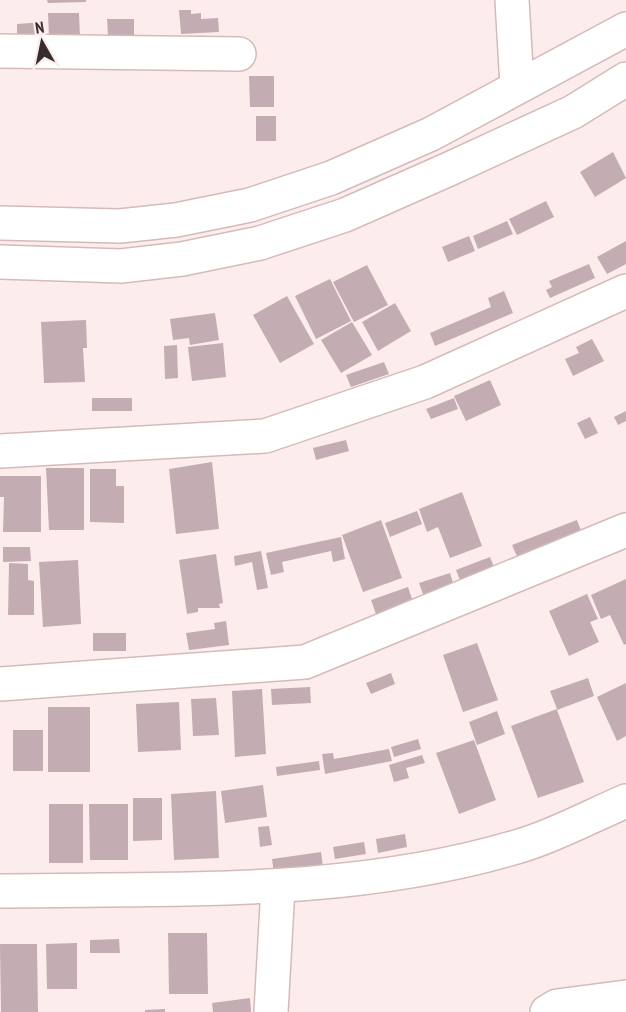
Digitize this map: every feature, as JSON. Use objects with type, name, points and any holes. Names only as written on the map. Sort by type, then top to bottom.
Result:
[{"type":"street","points":[[512,0],[517,86]]},
{"type":"street","points":[[0,223],[120,226],[176,220],[250,205],[331,178],[431,134],[626,29]]},
{"type":"street","points":[[0,51],[239,54]]},
{"type":"street","points":[[0,262],[121,266],[182,259],[260,243],[345,215],[447,170],[573,112],[626,79]]},
{"type":"street","points":[[0,451],[265,436],[425,382],[626,291]]},
{"type":"street","points":[[0,684],[305,662],[626,530]]},
{"type":"street","points":[[0,891],[278,887],[421,870],[527,843],[626,801]]},
{"type":"street","points":[[271,1012],[278,887]]},
{"type":"street","points":[[547,1012],[557,1006],[626,997]]},
{"type":"building","points":[[47,0],[86,0],[86,2],[48,3]]},
{"type":"building","points":[[179,10],[191,10],[191,14],[201,13],[201,19],[218,18],[219,32],[181,34]]},
{"type":"building","points":[[48,13],[79,13],[80,36],[49,37]]},
{"type":"building","points":[[107,19],[134,19],[134,36],[108,36]]},
{"type":"building","points":[[44,22],[45,36],[17,37],[17,24]]},
{"type":"building","points":[[249,76],[274,76],[274,107],[250,107]]},
{"type":"building","points":[[256,116],[276,116],[276,141],[256,141]]},
{"type":"building","points":[[613,152],[626,178],[595,197],[580,172]]},
{"type":"building","points":[[546,201],[554,217],[517,235],[509,219]]},
{"type":"building","points":[[507,221],[513,234],[478,249],[473,236]]},
{"type":"building","points":[[469,236],[475,251],[448,262],[442,247]]},
{"type":"building","points":[[626,241],[626,264],[607,274],[597,257]]},
{"type":"building","points":[[589,264],[595,278],[550,298],[546,290],[552,287],[549,281]]},
{"type":"building","points":[[367,265],[388,305],[354,322],[333,282]]},
{"type":"building","points":[[330,279],[351,321],[316,339],[295,296]]},
{"type":"building","points":[[504,291],[513,313],[435,346],[430,333],[491,307],[488,298]]},
{"type":"building","points":[[287,296],[314,344],[280,363],[253,315]]},
{"type":"building","points":[[395,303],[411,331],[378,351],[362,322]]},
{"type":"building","points":[[215,313],[219,340],[190,345],[189,338],[173,340],[170,319]]},
{"type":"building","points":[[86,320],[87,348],[83,348],[85,382],[44,383],[41,322]]},
{"type":"building","points":[[352,322],[372,355],[341,373],[321,340]]},
{"type":"building","points":[[592,339],[604,361],[573,376],[565,359],[579,353],[576,347]]},
{"type":"building","points":[[223,343],[226,377],[192,381],[188,347]]},
{"type":"building","points":[[177,345],[178,378],[165,379],[164,346]]},
{"type":"building","points":[[384,362],[389,374],[351,387],[346,375]]},
{"type":"building","points":[[490,380],[501,405],[466,421],[454,396]]},
{"type":"building","points":[[92,398],[132,398],[132,411],[92,411]]},
{"type":"building","points":[[454,398],[458,409],[431,419],[426,409]]},
{"type":"building","points":[[626,411],[626,421],[618,425],[614,417]]},
{"type":"building","points":[[590,417],[598,433],[585,439],[577,423]]},
{"type":"building","points":[[346,440],[349,451],[316,460],[313,448]]},
{"type":"building","points":[[212,462],[219,529],[176,534],[169,469]]},
{"type":"building","points":[[46,468],[84,468],[84,530],[49,530]]},
{"type":"building","points":[[90,469],[116,469],[116,486],[124,486],[124,523],[90,522]]},
{"type":"building","points":[[0,476],[41,476],[41,532],[3,532],[4,497],[0,497]]},
{"type":"building","points":[[462,492],[482,546],[450,558],[438,527],[427,532],[419,509]]},
{"type":"building","points":[[417,511],[422,524],[390,537],[385,523]]},
{"type":"building","points":[[381,520],[402,578],[363,592],[342,535]]},
{"type":"building","points":[[577,520],[583,536],[519,561],[512,545]]},
{"type":"building","points":[[341,537],[345,559],[333,562],[331,551],[282,562],[284,572],[271,575],[266,553]]},
{"type":"building","points":[[3,547],[30,547],[31,561],[3,562]]},
{"type":"building","points":[[261,551],[268,588],[257,590],[252,562],[235,566],[234,556]]},
{"type":"building","points":[[216,554],[223,603],[219,604],[220,608],[198,608],[198,612],[187,614],[179,560]]},
{"type":"building","points":[[490,557],[496,572],[462,585],[456,570]]},
{"type":"building","points":[[78,560],[81,624],[43,627],[39,562]]},
{"type":"building","points":[[9,563],[28,564],[28,580],[34,581],[34,615],[8,615]]},
{"type":"building","points":[[450,573],[454,586],[424,597],[419,583]]},
{"type":"building","points":[[626,579],[626,644],[624,645],[610,615],[601,619],[591,595]]},
{"type":"building","points":[[408,587],[413,602],[376,614],[371,600]]},
{"type":"building","points":[[587,594],[598,619],[590,622],[599,642],[569,656],[549,611]]},
{"type":"building","points":[[226,621],[229,645],[189,650],[186,633],[215,629],[214,623]]},
{"type":"building","points":[[93,633],[126,633],[126,651],[93,651]]},
{"type":"building","points":[[477,643],[498,700],[463,712],[443,655]]},
{"type":"building","points":[[391,673],[395,684],[371,694],[366,683]]},
{"type":"building","points":[[588,678],[594,696],[557,710],[584,782],[538,798],[511,726],[557,709],[550,691]]},
{"type":"building","points":[[626,683],[626,736],[617,741],[597,697]]},
{"type":"building","points":[[310,687],[311,703],[272,705],[271,689]]},
{"type":"building","points":[[262,689],[266,754],[235,757],[232,691]]},
{"type":"building","points":[[216,698],[219,735],[193,736],[191,699]]},
{"type":"building","points":[[179,702],[181,750],[138,752],[136,704]]},
{"type":"building","points":[[48,707],[90,707],[90,772],[48,772]]},
{"type":"building","points":[[497,711],[505,734],[477,745],[469,722]]},
{"type":"building","points":[[13,730],[43,730],[43,771],[13,771]]},
{"type":"building","points":[[418,739],[421,749],[394,757],[391,747]]},
{"type":"building","points":[[474,740],[496,800],[459,814],[436,753]]},
{"type":"building","points":[[389,749],[392,761],[325,774],[322,754],[333,753],[334,759]]},
{"type":"building","points":[[422,755],[425,763],[406,768],[409,778],[394,782],[389,765]]},
{"type":"building","points":[[319,761],[320,770],[277,776],[276,767]]},
{"type":"building","points":[[263,785],[267,817],[225,823],[221,791]]},
{"type":"building","points":[[216,791],[219,858],[174,860],[171,794]]},
{"type":"building","points":[[133,798],[162,798],[162,840],[133,841]]},
{"type":"building","points":[[49,804],[83,804],[83,863],[49,863]]},
{"type":"building","points":[[89,804],[128,804],[128,860],[90,860]]},
{"type":"building","points":[[269,826],[272,845],[260,847],[258,827]]},
{"type":"building","points":[[405,834],[407,847],[378,853],[376,839]]},
{"type":"building","points":[[364,842],[366,854],[335,859],[333,847]]},
{"type":"building","points":[[321,852],[323,867],[274,874],[272,859]]},
{"type":"building","points":[[168,933],[207,933],[208,994],[169,994]]},
{"type":"building","points":[[119,939],[120,953],[90,953],[90,940]]},
{"type":"building","points":[[77,943],[77,989],[47,989],[46,944]]},
{"type":"building","points":[[0,944],[37,944],[38,1012],[1,1012]]},
{"type":"building","points":[[250,998],[251,1012],[213,1012],[212,1003]]},
{"type":"building","points":[[165,1009],[165,1012],[145,1012],[145,1010]]}]
